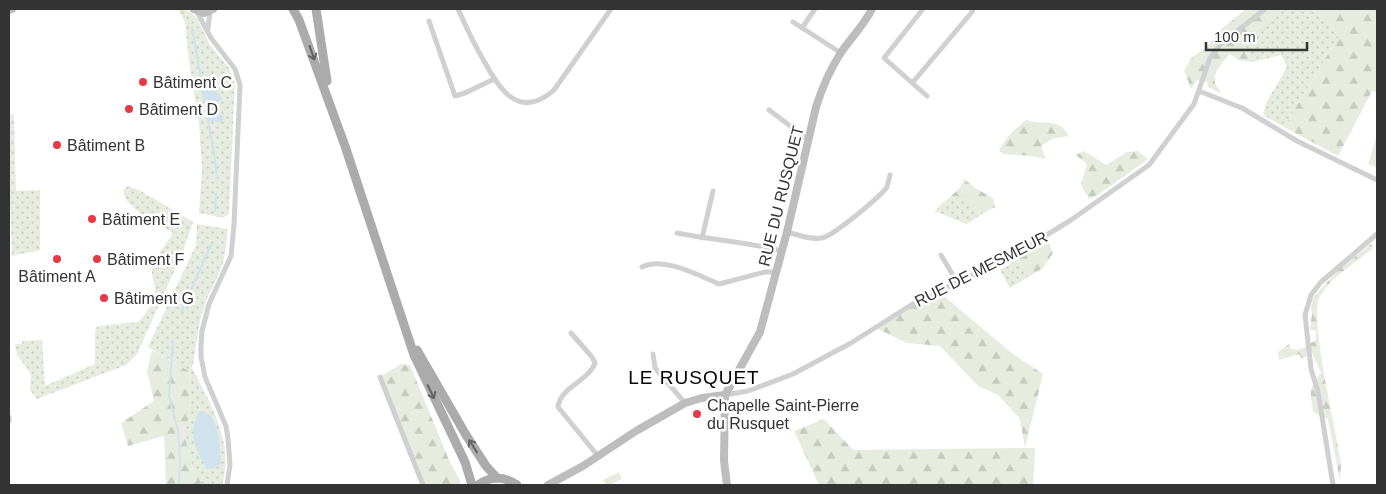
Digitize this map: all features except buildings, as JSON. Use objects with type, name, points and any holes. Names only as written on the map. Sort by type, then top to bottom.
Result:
[{"type":"main road","points":[[293,9],[330,101],[414,355],[465,462],[472,485]]},
{"type":"main road","points":[[316,9],[330,101]]},
{"type":"main road","points":[[408,334],[466,435],[486,466],[497,478]]},
{"type":"main road","points":[[478,485],[487,480],[497,478],[508,479],[517,485]]},
{"type":"street","points":[[458,9],[470,36],[494,79],[504,92],[516,100],[528,102],[542,100],[554,90],[610,9]]},
{"type":"street","points":[[802,28],[815,9]]},
{"type":"street","name":"RUE DU RUSQUET","points":[[726,395],[760,332],[822,91],[830,71],[872,9]]},
{"type":"street","points":[[923,9],[884,58],[927,96]]},
{"type":"street","points":[[913,82],[973,9]]},
{"type":"street","name":"RUE DE MESMEUR","points":[[726,395],[748,391],[794,374],[851,343],[911,305],[1048,236],[1149,166],[1194,104],[1206,67],[1215,52],[1234,33],[1265,9]]},
{"type":"street","points":[[195,10],[204,13],[212,10]]},
{"type":"street","points":[[195,10],[215,43],[235,69],[240,85],[231,256],[209,304],[202,331],[201,344],[201,357],[205,377],[226,426],[230,464],[227,485]]},
{"type":"street","points":[[208,32],[212,10]]},
{"type":"street","points":[[429,22],[455,96],[494,79]]},
{"type":"street","points":[[793,22],[841,53]]},
{"type":"street","points":[[1199,91],[1242,108],[1297,141],[1377,180]]},
{"type":"street","points":[[769,110],[809,140]]},
{"type":"street","points":[[787,232],[815,239],[834,233],[876,198],[886,187],[890,175]]},
{"type":"street","points":[[702,238],[712,191]]},
{"type":"street","points":[[677,233],[702,238],[742,242],[782,251]]},
{"type":"street","points":[[1333,485],[1328,444],[1318,392],[1311,369],[1306,315],[1311,295],[1321,282],[1377,234]]},
{"type":"street","points":[[941,256],[957,282]]},
{"type":"street","points":[[642,267],[651,262],[684,269],[719,284],[765,272],[776,272]]},
{"type":"street","points":[[571,333],[595,363],[592,370],[561,398],[558,407],[598,456]]},
{"type":"street","points":[[653,354],[655,368],[685,403]]},
{"type":"street","points":[[380,377],[423,485]]},
{"type":"street","points":[[548,485],[685,403],[702,398],[726,395],[724,461],[727,485]]},
{"type":"green space","points":[[178,9],[190,11],[198,20],[210,45],[229,68],[235,82],[229,214],[223,218],[199,213],[202,170],[199,123],[185,22]]},
{"type":"green space","points":[[1246,9],[1282,9],[1254,32],[1244,44],[1252,62],[1238,60],[1230,54],[1219,67],[1215,79],[1221,93],[1208,87],[1207,82],[1197,80],[1191,89],[1184,70],[1192,57],[1206,48],[1219,31]]},
{"type":"green space","points":[[1282,9],[1310,9],[1339,36],[1284,127],[1263,115],[1267,101],[1287,67],[1281,55],[1252,62],[1244,45],[1254,32]]},
{"type":"green space","points":[[1310,9],[1377,9],[1377,92],[1372,91],[1338,156],[1284,127],[1339,36]]},
{"type":"green space","points":[[9,113],[14,115],[16,191],[40,190],[40,250],[12,256],[9,174]]},
{"type":"green space","points":[[1026,120],[1058,125],[1069,136],[1052,139],[1041,146],[1046,159],[1003,154],[999,151],[1004,142]]},
{"type":"green space","points":[[1377,135],[1377,168],[1368,164]]},
{"type":"green space","points":[[1084,151],[1106,165],[1127,152],[1138,151],[1148,159],[1098,195],[1089,199],[1081,185],[1087,164],[1076,155]]},
{"type":"green space","points":[[964,179],[993,198],[995,207],[984,213],[979,211],[968,200],[951,196],[960,188]]},
{"type":"green space","points":[[128,186],[139,190],[193,222],[183,251],[137,354],[126,365],[37,399],[30,390],[31,374],[17,355],[15,344],[22,344],[22,341],[42,340],[45,386],[95,364],[96,328],[99,326],[137,322],[152,302],[155,289],[152,269],[173,233],[142,214],[128,202],[124,196],[124,189]]},
{"type":"green space","points":[[951,196],[968,200],[979,211],[984,213],[967,224],[934,211]]},
{"type":"green space","points":[[197,224],[228,229],[223,263],[206,302],[198,330],[192,368],[213,409],[223,439],[225,469],[222,485],[202,485],[192,466],[184,434],[191,410],[189,371],[148,347],[196,245]]},
{"type":"green space","points":[[1049,243],[1053,253],[1043,268],[1030,276],[1017,260]]},
{"type":"green space","points":[[1372,243],[1373,248],[1331,282],[1320,296],[1317,307],[1324,376],[1341,462],[1340,481],[1328,419],[1313,412],[1311,391],[1321,373],[1312,353],[1302,359],[1299,354],[1279,360],[1278,352],[1289,344],[1291,349],[1298,350],[1316,340],[1316,331],[1310,329],[1313,298],[1337,271]]},
{"type":"green space","points":[[1017,260],[1030,276],[1010,288],[1000,270]]},
{"type":"green space","points":[[938,291],[1013,354],[1043,374],[1025,448],[1020,419],[998,395],[978,386],[940,346],[907,343],[874,327]]},
{"type":"green space","points":[[152,350],[189,371],[191,410],[184,434],[192,466],[202,485],[166,485],[164,436],[128,446],[121,423],[154,401],[147,372]]},
{"type":"green space","points":[[401,364],[410,365],[449,460],[461,482],[459,485],[423,485],[380,377]]},
{"type":"green space","points":[[824,419],[853,450],[1035,448],[1033,485],[819,485],[794,431]]},
{"type":"green space","points":[[619,472],[622,479],[606,485],[603,480]]},
{"type":"water","points":[[204,82],[220,95],[221,101],[212,104],[208,102],[203,86],[205,85]]},
{"type":"water","points":[[210,114],[220,114],[223,116],[223,120],[221,122],[209,121],[207,119]]},
{"type":"water","points":[[199,412],[207,413],[211,416],[218,436],[221,463],[212,469],[206,468],[194,440],[195,420]]},
{"type":"waterway","points":[[192,27],[217,178]]},
{"type":"waterway","points":[[215,211],[216,194]]},
{"type":"waterway","points":[[181,312],[211,245]]},
{"type":"waterway","points":[[173,341],[169,396],[178,431],[180,457],[179,485]]},
{"type":"place","name":"Bâtiment C","points":[[143,82]]},
{"type":"place","name":"Bâtiment D","points":[[129,109]]},
{"type":"place","name":"Bâtiment B","points":[[57,145]]},
{"type":"place","name":"Bâtiment E","points":[[92,219]]},
{"type":"place","name":"Bâtiment A","points":[[57,259]]},
{"type":"place","name":"Bâtiment F","points":[[97,259]]},
{"type":"place","name":"Bâtiment G","points":[[104,298]]},
{"type":"place","name":"Chapelle Saint-Pierre du Rusquet","points":[[697,414]]},
{"type":"district","name":"LE RUSQUET","points":[[694,377]]}]
